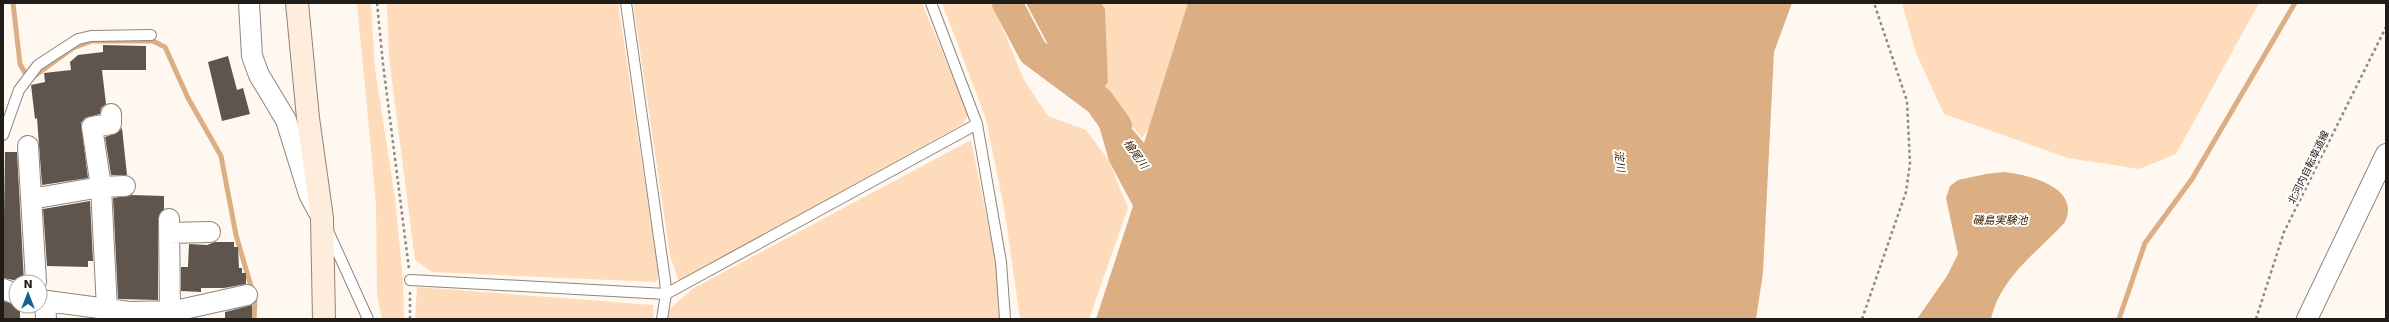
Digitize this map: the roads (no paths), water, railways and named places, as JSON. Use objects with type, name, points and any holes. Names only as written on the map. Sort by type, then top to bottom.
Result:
[{"type":"street","points":[[249,3],[252,56],[259,75],[286,120],[309,194],[322,218]]},
{"type":"street","points":[[297,3],[308,118],[322,218],[324,319]]},
{"type":"street","points":[[107,309],[101,187],[92,127],[111,124],[111,114]]},
{"type":"street","points":[[28,146],[36,274]]},
{"type":"street","points":[[2307,319],[2386,154]]},
{"type":"street","points":[[31,199],[101,187],[125,186]]},
{"type":"street","points":[[170,311],[169,226],[210,232]]},
{"type":"street","points":[[48,307],[107,309],[129,312],[210,311],[247,295]]},
{"type":"lane","points":[[626,3],[644,123],[666,294],[662,319]]},
{"type":"lane","points":[[931,3],[977,124],[1001,262],[1005,319]]},
{"type":"lane","points":[[3,135],[19,90],[38,65],[78,39],[91,36],[151,35]]},
{"type":"lane","points":[[410,280],[666,294],[977,124]]},
{"type":"lane","points":[[322,218],[368,319]]},
{"type":"water","name":"淀川","points":[[1188,3],[1792,3],[1774,52],[1763,273],[1756,319],[1096,319],[1133,206],[1109,161],[1090,94],[1090,84],[1101,92],[1144,143]]},
{"type":"water","name":"磯島実験池","points":[[2004,172],[2039,180],[2050,185],[2059,192],[2066,200],[2068,210],[2065,222],[2012,277],[1996,304],[1991,319],[1917,319],[1947,276],[1958,254],[1946,198],[1950,186],[1958,180]]},
{"type":"waterway","points":[[13,3],[20,64],[29,80],[73,48],[92,41],[153,41],[165,47],[188,98],[221,156],[236,235],[255,300],[254,319]]},
{"type":"waterway","name":"檜尾川","points":[[1007,3],[1033,52],[1099,101],[1117,126]]},
{"type":"waterway","points":[[2119,319],[2145,243],[2192,179],[2295,3]]}]
